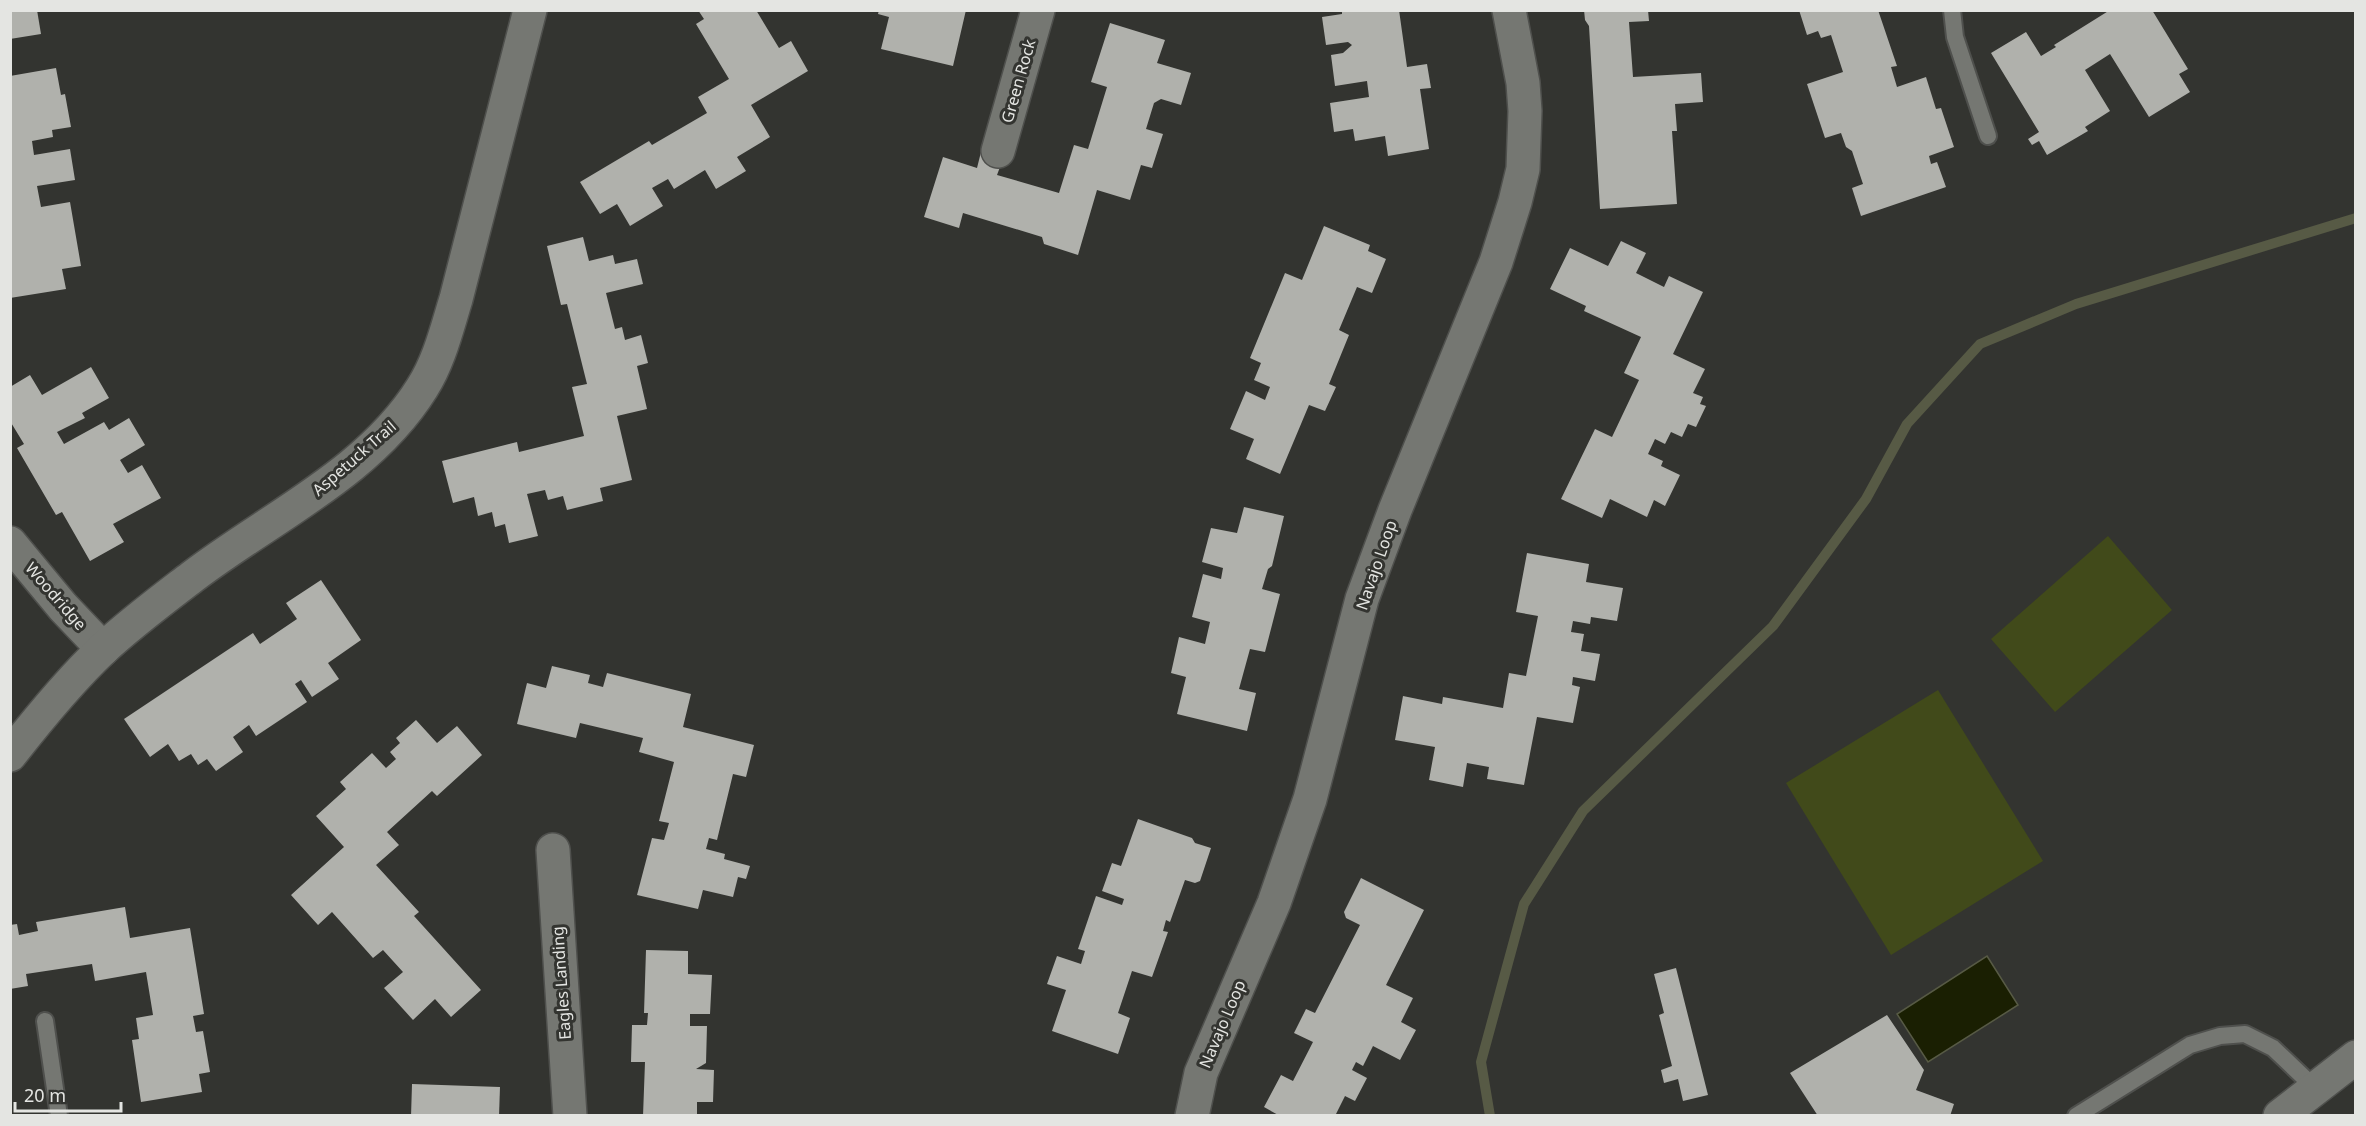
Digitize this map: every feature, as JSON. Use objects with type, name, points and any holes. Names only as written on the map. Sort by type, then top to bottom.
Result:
[{"type":"street","name":"Aspetuck Trail","points":[[10,755],[33,726],[103,649],[193,576],[309,497],[363,454],[396,423],[423,387],[443,341],[456,299],[530,10]]},
{"type":"street","name":"Green Rock","points":[[998,151],[1038,10]]},
{"type":"street","name":"Navajo Loop","points":[[1192,1116],[1201,1073],[1274,903],[1310,799],[1362,599],[1395,510],[1488,281],[1515,202],[1523,169],[1525,111],[1523,83],[1509,10]]},
{"type":"street","name":"Woodridge","points":[[10,543],[63,607],[103,649]]},
{"type":"street","name":"Eagles Landing","points":[[553,850],[570,1116]]},
{"type":"street","points":[[2280,1116],[2355,1058]]},
{"type":"lane","points":[[1952,10],[1954,37],[1988,136]]},
{"type":"lane","points":[[45,1021],[59,1116]]},
{"type":"lane","points":[[2076,1116],[2190,1045],[2220,1036],[2245,1034],[2273,1048],[2316,1089]]},
{"type":"green space","points":[[2108,536],[2172,610],[2055,712],[1991,639]]},
{"type":"green space","points":[[1938,690],[2043,861],[1891,955],[1786,783]]},
{"type":"shaded area","points":[[1987,956],[2018,1005],[1928,1062],[1897,1014]]},
{"type":"building","points":[[10,10],[37,10],[41,34],[10,39]]},
{"type":"building","points":[[698,10],[756,10],[779,48],[791,41],[808,71],[751,105],[770,137],[737,157],[746,171],[716,189],[705,170],[674,189],[668,179],[652,188],[663,206],[630,226],[617,204],[600,214],[580,182],[649,141],[652,145],[707,113],[698,97],[729,79],[696,24],[704,19]]},
{"type":"building","points":[[879,10],[966,10],[953,66],[881,49],[889,17],[878,14]]},
{"type":"building","points":[[1342,10],[1399,10],[1407,67],[1427,64],[1431,88],[1420,89],[1429,149],[1388,156],[1385,136],[1355,141],[1353,129],[1334,132],[1330,103],[1369,97],[1367,81],[1335,86],[1331,55],[1343,53],[1352,45],[1348,42],[1326,45],[1322,17],[1342,14]]},
{"type":"building","points":[[1584,10],[1648,10],[1649,21],[1629,22],[1633,77],[1701,73],[1703,102],[1675,104],[1677,131],[1672,131],[1677,204],[1600,209],[1589,26],[1585,20]]},
{"type":"building","points":[[1799,10],[1878,10],[1897,66],[1891,67],[1897,87],[1926,77],[1936,109],[1941,108],[1954,147],[1929,156],[1931,164],[1937,162],[1946,187],[1861,216],[1852,188],[1863,184],[1852,151],[1846,147],[1841,133],[1825,138],[1807,84],[1843,72],[1831,35],[1821,38],[1818,31],[1807,35]]},
{"type":"building","points":[[2110,10],[2152,10],[2188,69],[2179,74],[2190,92],[2149,117],[2110,54],[2085,70],[2110,111],[2085,127],[2088,131],[2047,155],[2039,141],[2032,145],[2028,139],[2039,132],[1991,53],[2026,32],[2041,56],[2056,47],[2054,45]]},
{"type":"building","points":[[1110,23],[1165,40],[1157,63],[1191,73],[1181,105],[1161,99],[1154,103],[1146,129],[1163,134],[1152,168],[1141,165],[1130,200],[1097,190],[1078,255],[1044,244],[1042,237],[963,213],[959,228],[924,217],[943,157],[977,168],[981,152],[1003,159],[997,175],[1059,193],[1074,145],[1088,149],[1107,87],[1091,82]]},
{"type":"building","points":[[56,68],[61,95],[65,94],[71,127],[52,130],[53,137],[32,141],[34,155],[70,149],[75,180],[37,186],[41,207],[70,202],[81,266],[62,269],[66,289],[10,298],[10,76]]},
{"type":"building","points":[[1324,226],[1370,245],[1368,251],[1386,259],[1372,293],[1357,287],[1339,330],[1349,335],[1329,384],[1336,387],[1325,411],[1309,405],[1280,474],[1246,459],[1254,439],[1230,429],[1246,391],[1265,400],[1270,387],[1254,380],[1261,363],[1250,358],[1285,273],[1302,280]]},
{"type":"building","points":[[583,237],[589,261],[613,255],[615,264],[637,259],[643,284],[606,293],[615,329],[622,327],[625,340],[641,335],[648,363],[637,366],[647,409],[617,416],[632,480],[600,488],[603,501],[567,510],[563,496],[548,500],[545,490],[527,494],[538,536],[509,543],[505,524],[495,527],[492,512],[478,516],[474,497],[453,503],[442,461],[517,442],[519,452],[584,436],[572,387],[587,384],[567,304],[561,305],[547,246]]},
{"type":"building","points":[[1621,241],[1646,253],[1636,273],[1664,287],[1669,276],[1703,292],[1673,354],[1705,369],[1693,393],[1703,397],[1700,404],[1706,406],[1696,427],[1688,424],[1682,437],[1671,432],[1665,444],[1655,439],[1648,454],[1663,461],[1661,466],[1680,475],[1665,506],[1654,500],[1647,517],[1610,499],[1602,518],[1561,499],[1595,429],[1612,437],[1639,380],[1624,373],[1641,337],[1584,311],[1586,306],[1550,289],[1570,248],[1608,266]]},
{"type":"building","points":[[91,367],[109,398],[82,413],[85,418],[57,432],[64,444],[104,422],[109,430],[129,418],[145,445],[120,460],[128,473],[142,465],[161,498],[113,524],[124,542],[90,561],[62,512],[56,515],[17,448],[24,444],[10,421],[10,387],[30,375],[42,395]]},
{"type":"building","points":[[1244,507],[1284,516],[1272,566],[1268,569],[1262,589],[1280,594],[1265,652],[1250,649],[1239,689],[1256,693],[1247,731],[1177,714],[1186,677],[1171,673],[1179,637],[1205,644],[1210,622],[1192,617],[1203,574],[1221,579],[1223,568],[1202,562],[1211,528],[1237,533]]},
{"type":"building","points":[[1527,553],[1589,564],[1586,582],[1623,588],[1617,621],[1591,617],[1590,624],[1573,621],[1571,632],[1584,634],[1581,651],[1600,654],[1595,681],[1573,677],[1572,685],[1580,687],[1573,723],[1537,717],[1524,785],[1487,779],[1489,767],[1467,763],[1463,787],[1429,780],[1435,747],[1395,740],[1403,696],[1442,704],[1443,697],[1503,708],[1509,673],[1526,676],[1538,616],[1516,612]]},
{"type":"building","points":[[321,580],[361,640],[328,663],[339,679],[312,697],[301,680],[295,684],[307,702],[256,736],[249,725],[233,737],[243,752],[216,771],[207,759],[198,765],[191,754],[179,761],[168,744],[150,757],[124,719],[253,633],[260,644],[297,619],[286,603]]},
{"type":"building","points":[[552,666],[590,675],[588,683],[603,687],[607,673],[691,694],[683,727],[754,745],[746,777],[733,774],[717,840],[709,838],[706,849],[725,854],[724,859],[750,866],[746,879],[738,877],[733,897],[703,890],[698,909],[637,895],[652,838],[664,840],[669,823],[659,821],[674,762],[639,752],[643,738],[580,723],[576,738],[517,724],[527,683],[546,688]]},
{"type":"building","points":[[416,720],[437,743],[457,726],[482,755],[437,796],[432,791],[387,832],[399,845],[376,865],[419,912],[414,916],[481,990],[451,1017],[435,999],[413,1020],[384,988],[403,972],[383,950],[373,958],[332,912],[318,925],[291,895],[344,847],[316,816],[346,789],[340,782],[372,753],[386,768],[396,759],[390,752],[400,743],[396,738]]},
{"type":"building","points":[[1138,819],[1192,838],[1195,843],[1211,848],[1200,881],[1195,883],[1185,880],[1170,922],[1166,920],[1163,931],[1168,932],[1152,977],[1132,971],[1118,1013],[1130,1018],[1118,1054],[1052,1031],[1066,990],[1047,984],[1057,956],[1081,964],[1085,951],[1078,949],[1096,896],[1122,905],[1124,899],[1102,891],[1112,863],[1121,866]]},
{"type":"building","points":[[1361,878],[1424,910],[1386,985],[1413,998],[1401,1022],[1416,1030],[1400,1060],[1373,1046],[1363,1066],[1356,1062],[1352,1070],[1367,1078],[1355,1101],[1345,1096],[1335,1116],[1280,1116],[1264,1107],[1281,1075],[1293,1081],[1313,1042],[1294,1033],[1306,1009],[1315,1013],[1360,925],[1346,918],[1344,912]]},
{"type":"building","points":[[125,907],[130,938],[190,928],[204,1014],[193,1016],[196,1032],[203,1031],[210,1072],[199,1074],[202,1092],[141,1102],[132,1040],[139,1039],[136,1018],[153,1015],[146,972],[95,981],[92,964],[26,974],[28,986],[10,989],[10,925],[17,924],[19,935],[38,931],[36,922]]},
{"type":"building","points":[[646,950],[688,951],[688,974],[712,975],[710,1014],[690,1014],[690,1026],[707,1026],[706,1063],[696,1069],[714,1070],[713,1102],[697,1102],[697,1115],[643,1116],[645,1062],[631,1062],[632,1025],[647,1025],[648,1013],[644,1013]]},
{"type":"building","points":[[1676,968],[1708,1095],[1683,1101],[1678,1079],[1664,1083],[1661,1070],[1672,1066],[1659,1015],[1664,1013],[1654,974]]},
{"type":"building","points":[[1887,1015],[1924,1070],[1916,1090],[1954,1104],[1950,1116],[1818,1116],[1790,1073]]},
{"type":"building","points":[[412,1084],[500,1087],[499,1116],[411,1116]]},
{"type":"waterway","points":[[1490,1116],[1481,1062],[1524,904],[1583,811],[1773,626],[1866,499],[1907,424],[1980,344],[2076,304],[2356,218]]}]
